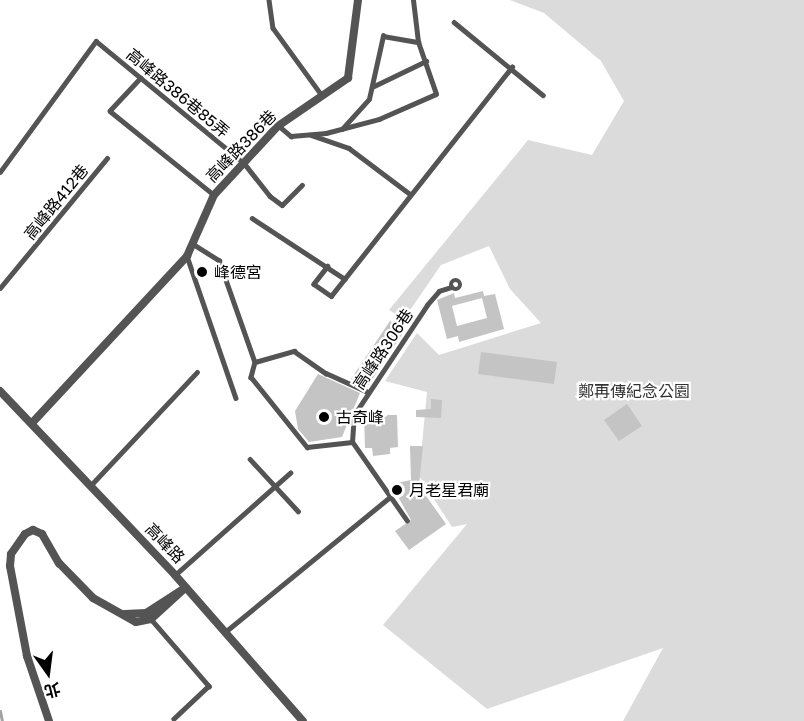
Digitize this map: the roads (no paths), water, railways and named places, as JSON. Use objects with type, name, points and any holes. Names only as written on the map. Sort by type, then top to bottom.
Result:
[{"type":"street","name":"高峰路386巷","points":[[32,423],[188,256],[214,195],[279,126],[321,94],[348,78],[358,0]]},
{"type":"street","name":"高峰路","points":[[0,391],[175,575],[303,721]]},
{"type":"street","points":[[49,721],[27,656],[11,554],[25,534],[33,530],[42,534],[59,563],[113,612],[136,622],[151,620],[185,588]]},
{"type":"street","points":[[113,612],[146,613],[173,591],[185,588]]},
{"type":"lane","points":[[269,0],[273,28],[321,94]]},
{"type":"lane","points":[[279,126],[291,136],[342,129],[379,119],[436,94],[418,42],[413,0]]},
{"type":"lane","points":[[454,22],[512,67],[543,95]]},
{"type":"lane","points":[[342,129],[369,99],[383,36],[418,42]]},
{"type":"lane","name":"高峰路386巷85弄","points":[[0,172],[96,41],[244,163],[282,205],[302,185]]},
{"type":"lane","points":[[372,87],[426,61]]},
{"type":"lane","points":[[328,266],[314,284],[331,296],[512,67]]},
{"type":"lane","points":[[141,78],[110,111],[214,195]]},
{"type":"lane","points":[[308,135],[349,148],[410,194]]},
{"type":"lane","name":"高峰路412巷","points":[[0,288],[107,158]]},
{"type":"lane","points":[[252,218],[345,279]]},
{"type":"lane","points":[[193,244],[219,260],[255,362],[251,377],[307,447],[352,442],[407,521]]},
{"type":"lane","points":[[188,256],[236,398]]},
{"type":"lane","name":"高峰路306巷","points":[[352,442],[354,415],[368,392],[427,305],[439,291],[451,287]]},
{"type":"lane","points":[[255,362],[294,351],[326,373],[368,392]]},
{"type":"lane","points":[[90,486],[197,372]]},
{"type":"lane","points":[[250,459],[298,511]]},
{"type":"lane","points":[[175,575],[290,473]]},
{"type":"lane","points":[[224,633],[390,497]]},
{"type":"lane","points":[[151,620],[209,686],[174,719]]},
{"type":"waterway","points":[[0,711],[2,721]]},
{"type":"place","name":"峰德宮","points":[[202,272]]},
{"type":"place","name":"古奇峰","points":[[324,417]]},
{"type":"place","name":"月老星君廟","points":[[397,490]]},
{"type":"park label","name":"鄭再傳紀念公園","points":[[634,391]]}]
